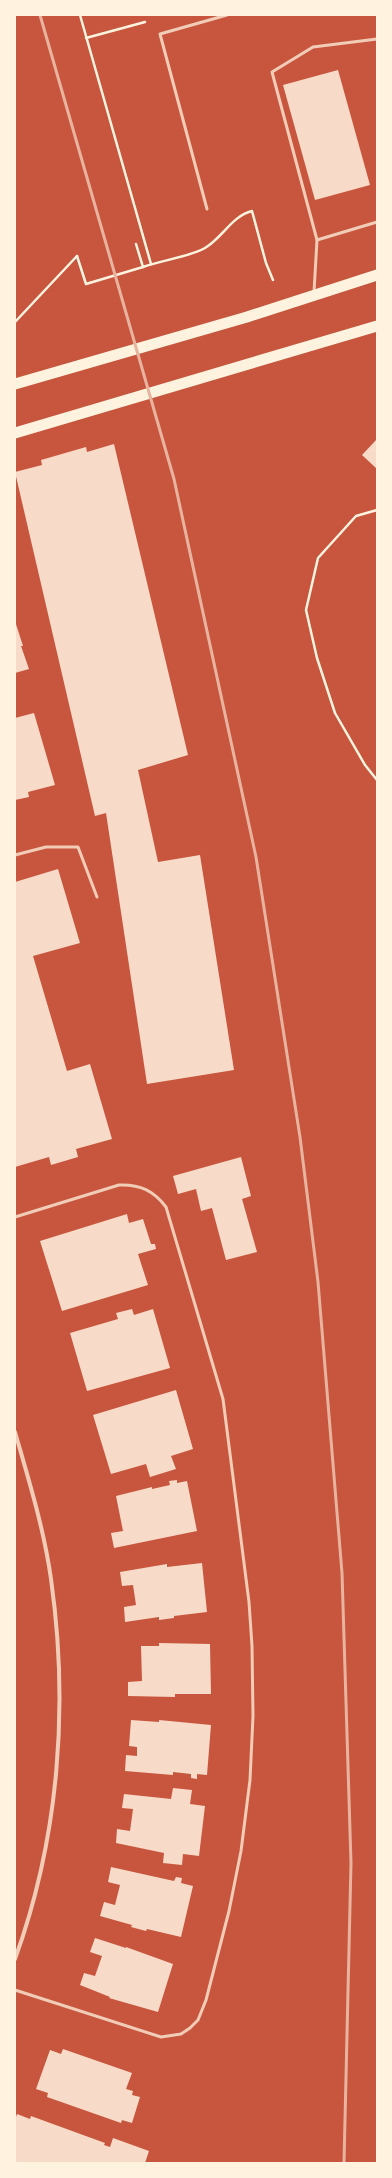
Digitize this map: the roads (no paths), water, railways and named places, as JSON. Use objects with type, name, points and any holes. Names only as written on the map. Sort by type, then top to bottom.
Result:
[{"type":"highway","points":[[15,384],[314,297],[377,275]]},
{"type":"highway","points":[[15,432],[377,326]]},
{"type":"street","points":[[15,1432],[44,1536],[51,1579],[58,1658],[59,1708],[57,1757],[47,1844],[36,1890],[15,1959]]},
{"type":"lane","points":[[207,209],[160,34],[227,15]]},
{"type":"lane","points":[[314,297],[317,240],[272,72],[313,47],[377,39]]},
{"type":"lane","points":[[317,240],[377,222]]},
{"type":"lane","points":[[15,855],[46,847],[78,846],[97,897]]},
{"type":"lane","points":[[15,1217],[119,1185],[129,1185],[149,1190],[160,1198],[166,1207],[222,1399],[249,1602],[252,1646],[253,1716],[250,1780],[241,1851],[226,1924],[206,2000],[198,2020],[181,2034],[161,2037],[15,1990]]},
{"type":"railway","points":[[40,15],[174,479],[256,857],[300,1137],[318,1282],[342,1573],[351,1863],[344,2163]]}]
